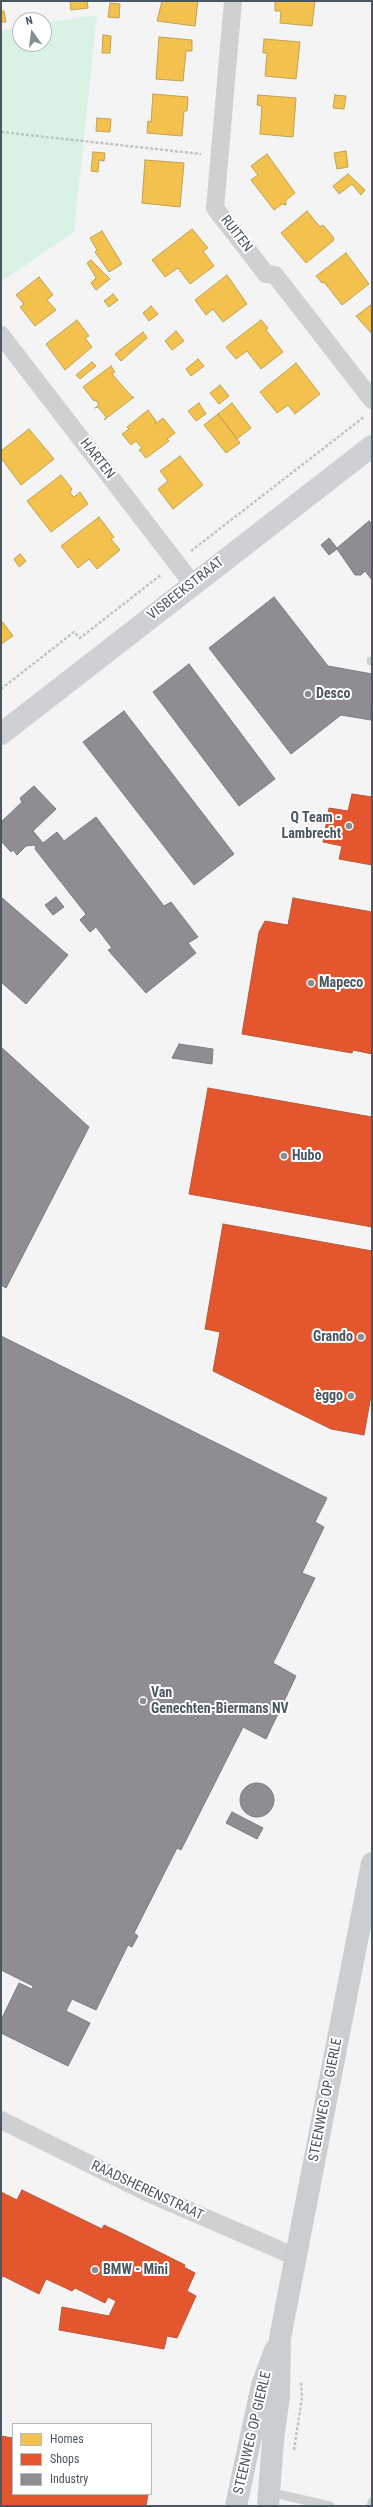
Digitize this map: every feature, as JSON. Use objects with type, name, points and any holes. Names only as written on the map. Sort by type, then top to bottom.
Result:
[{"type":"main road","name":"STEENWEG OP GIERLE","points":[[236,2506],[262,2385],[280,2338],[372,1863]]},
{"type":"main road","name":"STEENWEG OP GIERLE","points":[[268,2499],[280,2396],[280,2338]]},
{"type":"street","name":"RUITEN","points":[[233,1],[215,208],[266,274],[275,275],[372,400]]},
{"type":"street","name":"HARTEN","points":[[1,335],[192,583]]},
{"type":"street","name":"VISBEEKSTRAAT","points":[[1,734],[192,583],[372,446]]},
{"type":"street","name":"RAADSHERENSTRAAT","points":[[1,2120],[146,2192],[296,2257]]},
{"type":"lane","points":[[268,2499],[330,2506]]},
{"type":"lane","points":[[371,2506],[372,2502]]},
{"type":"path","points":[[1,132],[219,156]]},
{"type":"green space","points":[[97,15],[74,232],[1,282],[1,31],[12,29],[12,52],[52,52],[52,22]]},
{"type":"building: Homes","points":[[70,1],[87,1],[88,8],[71,10]]},
{"type":"building: Homes","points":[[162,1],[198,1],[195,26],[157,21]]},
{"type":"building: Homes","points":[[275,1],[315,1],[312,26],[280,23],[281,11],[275,11]]},
{"type":"building: Homes","points":[[110,3],[120,4],[119,18],[108,17]]},
{"type":"building: Homes","points":[[1,11],[4,11],[6,22],[1,22]]},
{"type":"building: Homes","points":[[103,35],[111,36],[110,53],[102,53]]},
{"type":"building: Homes","points":[[159,37],[192,40],[192,51],[186,51],[183,81],[156,79]]},
{"type":"building: Homes","points":[[264,39],[300,42],[296,79],[265,76],[267,53],[263,53]]},
{"type":"building: Homes","points":[[153,94],[188,97],[187,111],[184,111],[182,136],[147,133],[148,121],[151,122]]},
{"type":"building: Homes","points":[[258,95],[296,98],[293,137],[260,134],[262,106],[257,105]]},
{"type":"building: Homes","points":[[335,95],[346,96],[344,109],[333,108]]},
{"type":"building: Homes","points":[[97,118],[111,119],[110,132],[96,131]]},
{"type":"building: Homes","points":[[346,151],[348,167],[337,169],[334,153]]},
{"type":"building: Homes","points":[[93,152],[105,153],[104,161],[99,160],[98,172],[91,171]]},
{"type":"building: Homes","points":[[267,154],[295,193],[286,200],[286,205],[282,204],[274,210],[251,180],[258,175],[251,166]]},
{"type":"building: Homes","points":[[145,160],[184,163],[180,207],[142,203]]},
{"type":"building: Homes","points":[[348,174],[365,190],[361,195],[352,184],[339,194],[333,186]]},
{"type":"building: Homes","points":[[307,211],[320,227],[323,225],[334,238],[333,241],[306,263],[281,233]]},
{"type":"building: Homes","points":[[192,229],[208,248],[203,251],[214,266],[190,284],[178,268],[165,277],[152,260]]},
{"type":"building: Homes","points":[[102,231],[122,264],[109,272],[95,252],[97,250],[90,238]]},
{"type":"building: Homes","points":[[346,253],[369,284],[342,305],[324,282],[322,283],[316,276]]},
{"type":"building: Homes","points":[[91,260],[110,279],[96,290],[91,283],[96,278],[87,263]]},
{"type":"building: Homes","points":[[227,275],[247,304],[223,322],[213,309],[206,315],[195,300]]},
{"type":"building: Homes","points":[[39,277],[53,295],[47,300],[56,310],[35,326],[20,307],[24,304],[16,295]]},
{"type":"building: Homes","points":[[113,294],[118,300],[109,307],[104,301]]},
{"type":"building: Homes","points":[[372,304],[372,334],[356,316]]},
{"type":"building: Homes","points":[[151,306],[158,314],[149,321],[143,313]]},
{"type":"building: Homes","points":[[77,320],[89,336],[85,338],[92,347],[65,370],[46,344]]},
{"type":"building: Homes","points":[[261,320],[268,328],[266,330],[283,352],[261,369],[247,351],[236,359],[226,347]]},
{"type":"building: Homes","points":[[176,331],[184,341],[172,350],[165,341]]},
{"type":"building: Homes","points":[[143,332],[147,338],[121,361],[115,354]]},
{"type":"building: Homes","points":[[198,359],[204,366],[191,376],[186,369]]},
{"type":"building: Homes","points":[[92,362],[96,366],[80,379],[76,375]]},
{"type":"building: Homes","points":[[296,363],[320,394],[295,414],[288,405],[277,413],[260,392]]},
{"type":"building: Homes","points":[[111,366],[115,372],[112,374],[132,397],[134,397],[104,420],[106,417],[98,407],[95,408],[99,405],[96,400],[94,401],[83,387]]},
{"type":"building: Homes","points":[[220,385],[229,396],[219,404],[210,393]]},
{"type":"building: Homes","points":[[199,403],[206,414],[196,421],[188,411]]},
{"type":"building: Homes","points":[[232,403],[251,428],[237,439],[218,414]]},
{"type":"building: Homes","points":[[148,410],[156,421],[155,424],[163,418],[175,433],[167,439],[169,441],[146,458],[139,450],[142,448],[136,441],[131,445],[122,434],[129,429],[127,427]]},
{"type":"building: Homes","points":[[218,414],[240,443],[226,453],[204,425]]},
{"type":"building: Homes","points":[[29,429],[54,459],[21,485],[1,458],[1,451]]},
{"type":"building: Homes","points":[[180,456],[203,485],[173,509],[158,489],[168,481],[160,471]]},
{"type":"building: Homes","points":[[61,475],[72,489],[70,493],[74,497],[80,492],[88,504],[51,532],[27,501]]},
{"type":"building: Homes","points":[[99,517],[114,537],[111,539],[120,550],[97,569],[89,559],[78,568],[61,546]]},
{"type":"building: Homes","points":[[20,554],[26,561],[19,567],[14,559]]},
{"type":"building: Homes","points":[[1,620],[13,636],[1,644]]},
{"type":"building: Shops","name":"Q Team - Lambrecht","points":[[352,794],[372,797],[372,865],[339,859],[342,846],[323,842],[329,808],[348,811]]},
{"type":"building: Shops","name":"Mapeco","points":[[293,898],[372,912],[372,1054],[353,1050],[352,1053],[242,1034],[259,932],[265,921],[288,925]]},
{"type":"building: Shops","name":"Hubo","points":[[208,1088],[372,1117],[372,1227],[189,1194]]},
{"type":"building: Shops","points":[[223,1224],[372,1251],[372,1390],[364,1435],[331,1429],[213,1371],[220,1332],[205,1329]]},
{"type":"building: Shops","name":"BMW - Mini","points":[[22,2190],[102,2229],[104,2225],[121,2233],[185,2265],[184,2267],[195,2273],[187,2291],[196,2296],[177,2338],[167,2336],[164,2349],[59,2330],[62,2307],[109,2316],[116,2301],[108,2297],[105,2303],[75,2288],[72,2291],[46,2279],[39,2294],[3,2276],[1,2279],[1,2192],[17,2200]]},
{"type":"building: Shops","points":[[1,2436],[12,2438],[12,2495],[148,2495],[146,2506],[1,2506]]},
{"type":"building: Industry","points":[[369,521],[372,524],[372,580],[365,571],[361,575],[355,575],[337,549],[329,555],[321,545],[329,538],[337,548]]},
{"type":"building: Industry","name":"Desco","points":[[274,597],[328,666],[372,674],[371,720],[341,715],[291,754],[209,648]]},
{"type":"building: Industry","points":[[189,664],[275,779],[239,806],[153,692]]},
{"type":"building: Industry","points":[[124,711],[234,854],[194,885],[83,742]]},
{"type":"building: Industry","points":[[34,786],[56,809],[33,831],[43,843],[57,832],[64,841],[96,817],[164,906],[171,902],[198,937],[188,943],[196,953],[146,993],[108,950],[112,948],[96,927],[90,932],[80,920],[86,914],[35,849],[36,847],[34,845],[26,846],[17,855],[13,850],[11,852],[1,841],[1,822],[22,802],[20,798]]},
{"type":"building: Industry","points":[[1,897],[68,955],[26,1004],[1,982]]},
{"type":"building: Industry","points":[[56,897],[64,907],[53,915],[45,905]]},
{"type":"building: Industry","points":[[179,1044],[213,1049],[212,1064],[172,1058]]},
{"type":"building: Industry","points":[[1,1047],[89,1127],[6,1288],[1,1285]]},
{"type":"building: Industry","name":"Van Genechten-Biermans NV","points":[[1,1336],[327,1498],[315,1522],[324,1527],[302,1573],[315,1578],[273,1663],[296,1676],[266,1739],[243,1727],[181,1850],[177,1848],[134,1933],[138,1936],[132,1947],[128,1945],[96,2010],[72,1999],[66,2011],[90,2023],[68,2066],[1,2033],[1,2020],[19,1983],[32,1989],[33,1986],[1,1970]]},
{"type":"building: Industry","points":[[254,1783],[260,1783],[269,1788],[273,1794],[273,1806],[269,1812],[260,1817],[254,1817],[245,1812],[240,1803],[240,1797],[245,1788]]},
{"type":"building: Industry","points":[[232,1812],[263,1828],[257,1839],[226,1823]]},
{"type":"place","name":"Desco","points":[[308,694]]},
{"type":"place","name":"Q Team - Lambrecht","points":[[349,826]]},
{"type":"place","name":"Mapeco","points":[[311,983]]},
{"type":"place","name":"Hubo","points":[[284,1156]]},
{"type":"place","name":"Grando","points":[[361,1337]]},
{"type":"place","name":"èggo","points":[[351,1396]]},
{"type":"place","name":"Van Genechten-Biermans NV","points":[[143,1701]]},
{"type":"place","name":"BMW - Mini","points":[[95,2270]]}]
